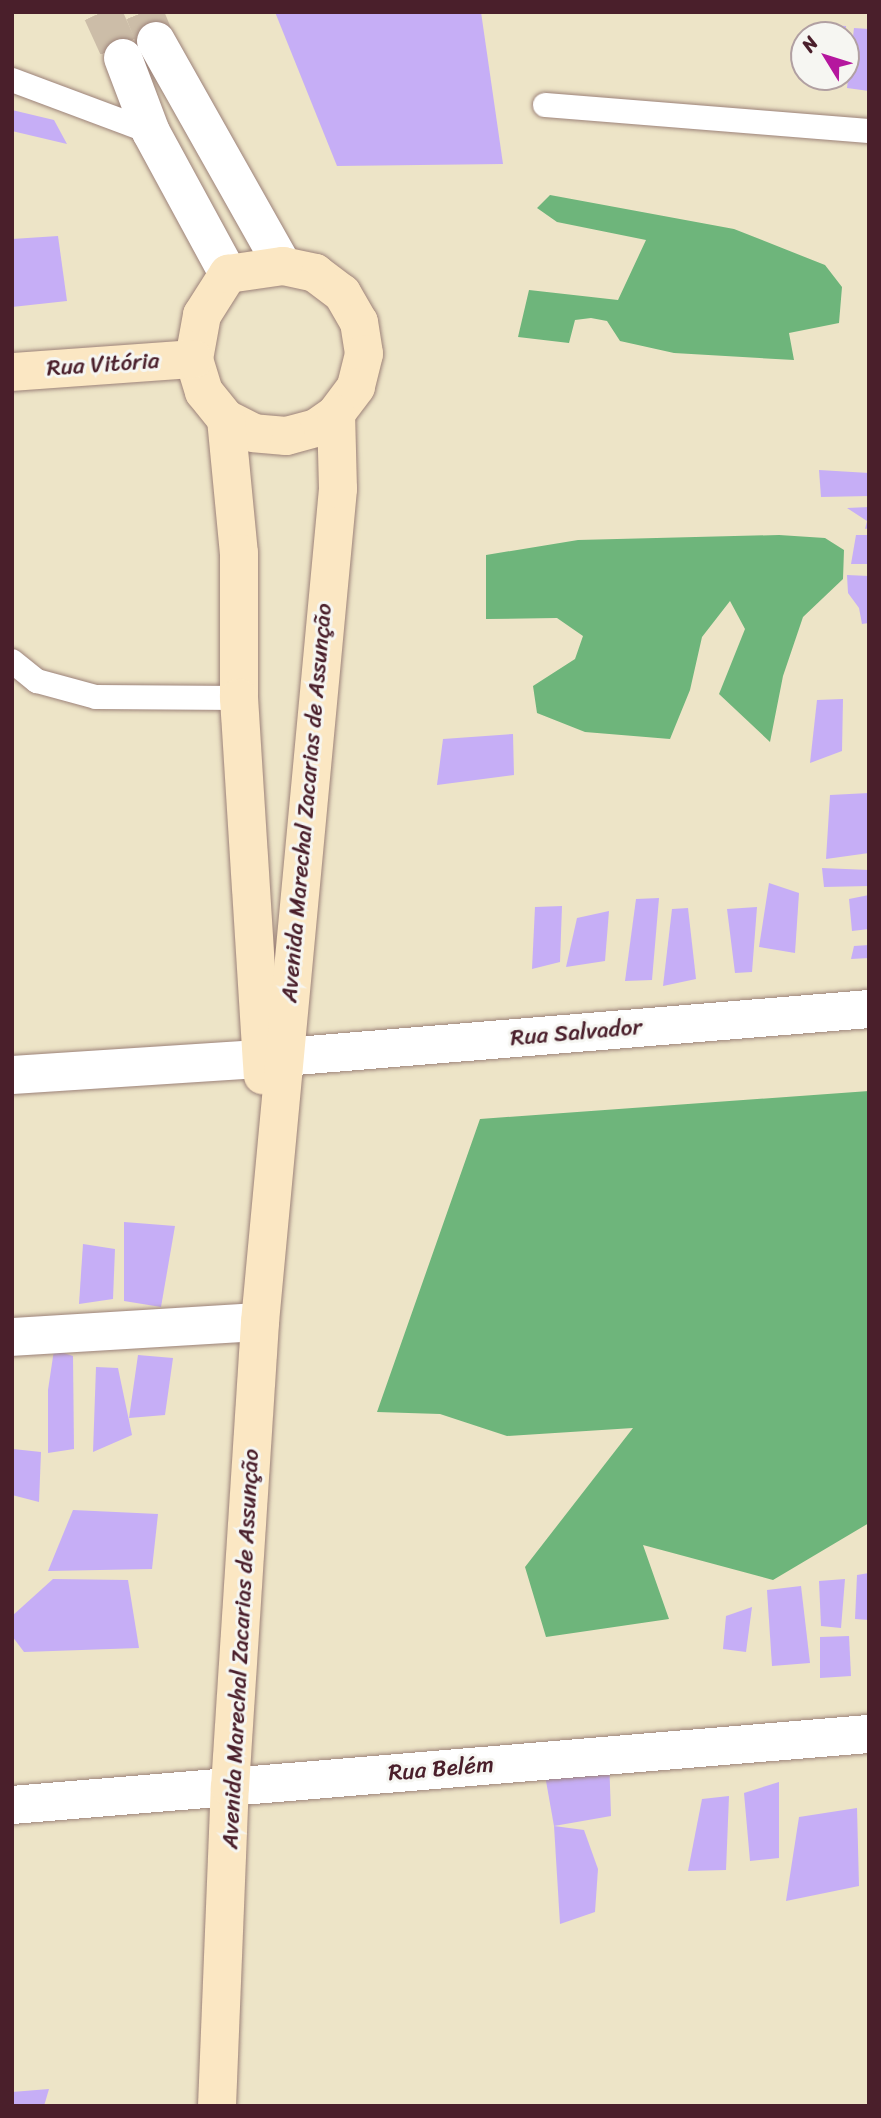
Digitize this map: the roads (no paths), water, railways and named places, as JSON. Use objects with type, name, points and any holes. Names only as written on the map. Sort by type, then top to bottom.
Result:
[{"type":"main road","points":[[283,266],[315,273],[333,286],[359,322],[364,354],[356,387],[336,414],[316,428],[286,436],[254,433],[226,418],[204,392],[194,359],[202,315],[228,274],[283,266]]},
{"type":"main road","name":"Rua Vitória","points":[[12,372],[194,359]]},
{"type":"main road","name":"Avenida Marechal Zacarias de Assunção","points":[[217,2106],[230,1787],[269,1192],[273,1058],[338,489],[336,414]]},
{"type":"main road","name":"Avenida Marechal Zacarias de Assunção","points":[[226,418],[239,552],[239,698],[273,1058]]},
{"type":"street","points":[[156,41],[283,266]]},
{"type":"street","points":[[123,58],[151,132],[228,274]]},
{"type":"street","name":"Rua Salvador","points":[[12,1075],[273,1058],[869,1009]]},
{"type":"street","points":[[12,1337],[260,1322]]},
{"type":"street","name":"Rua Belém","points":[[12,1805],[869,1734]]},
{"type":"lane","points":[[12,80],[151,132]]},
{"type":"lane","points":[[545,105],[869,131]]},
{"type":"lane","points":[[12,661],[37,681],[96,697],[239,698]]},
{"type":"tunnel","points":[[102,12],[123,58]]},
{"type":"tunnel","points":[[144,12],[156,41]]}]
